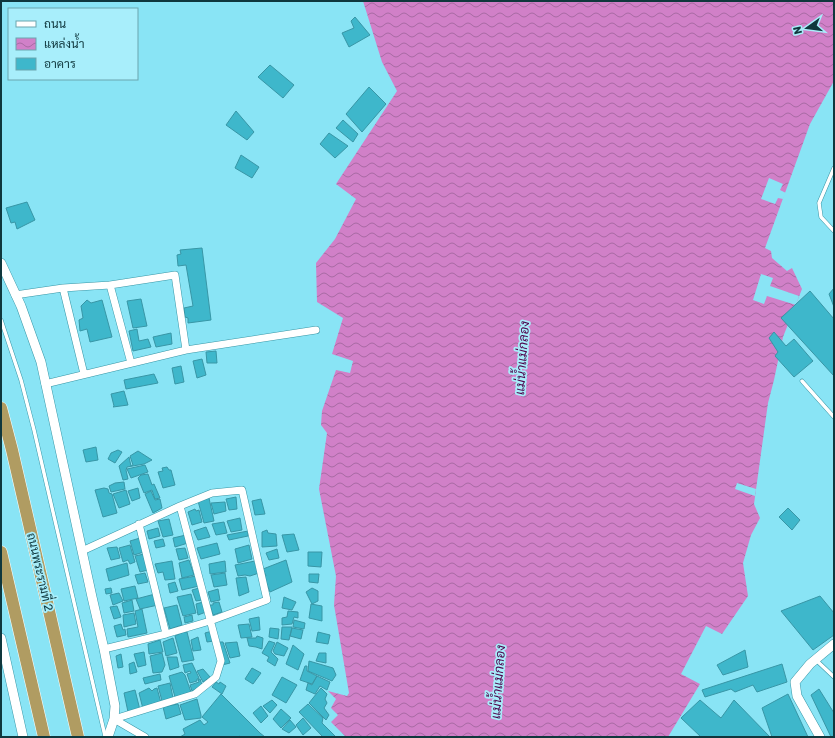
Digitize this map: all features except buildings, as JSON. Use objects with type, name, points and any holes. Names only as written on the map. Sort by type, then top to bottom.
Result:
[{"type":"highway","name":"ถนนพระรามที่ 2","points":[[1,408],[78,737]]},
{"type":"highway","points":[[2,557],[44,737]]},
{"type":"street","points":[[1,263],[41,362],[104,649],[115,706],[114,720],[107,737]]},
{"type":"street","points":[[15,295],[63,288],[110,285],[175,275],[186,350]]},
{"type":"street","points":[[110,285],[131,363]]},
{"type":"street","points":[[63,288],[84,374]]},
{"type":"street","points":[[45,384],[186,350],[316,330]]},
{"type":"street","points":[[82,551],[139,524],[212,493],[242,490],[268,600],[210,621],[166,634],[104,649]]},
{"type":"street","points":[[114,720],[194,694],[216,677],[221,661],[180,506]]},
{"type":"street","points":[[139,524],[166,634]]},
{"type":"street","points":[[1,638],[23,737]]},
{"type":"street","points":[[820,737],[798,696],[795,682],[815,659],[834,644]]},
{"type":"street","points":[[114,720],[145,737]]},
{"type":"lane","points":[[834,168],[819,203],[822,217],[834,231]]},
{"type":"lane","points":[[1,320],[21,380],[34,430],[107,737]]},
{"type":"lane","points":[[802,381],[834,417]]},
{"type":"lane","points":[[815,659],[834,677]]},
{"type":"water","name":"แม่น้ำแม่กลอง","points":[[363,1],[834,1],[834,81],[810,124],[765,248],[771,251],[772,258],[787,271],[792,268],[802,289],[783,337],[768,403],[754,504],[760,518],[751,535],[743,563],[748,596],[722,634],[706,626],[681,674],[700,684],[668,737],[346,737],[331,722],[338,715],[331,708],[336,699],[328,691],[347,696],[349,693],[334,605],[336,576],[319,489],[327,433],[321,425],[322,411],[336,370],[350,373],[353,361],[332,354],[343,318],[317,302],[316,263],[335,239],[356,199],[336,184],[397,91],[382,62]]},
{"type":"pier","points":[[769,178],[783,184],[780,190],[786,193],[783,199],[778,198],[775,204],[761,199]]},
{"type":"pier","points":[[761,274],[773,278],[770,286],[799,296],[796,305],[767,296],[764,304],[753,300]]},
{"type":"pier","points":[[737,483],[756,489],[755,496],[735,489]]}]
